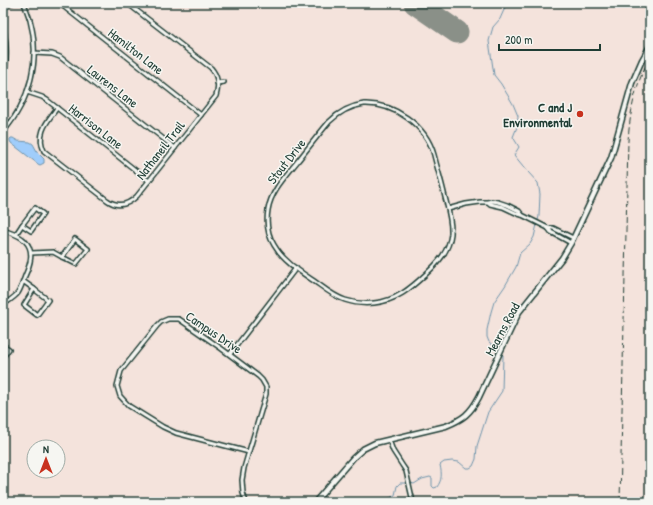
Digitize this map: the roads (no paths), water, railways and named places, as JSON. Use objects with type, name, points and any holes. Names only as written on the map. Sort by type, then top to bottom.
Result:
[{"type":"street","points":[[3,6],[12,3]]},
{"type":"street","points":[[3,132],[18,112],[27,92],[33,73],[34,53],[32,27],[24,3]]},
{"type":"street","name":"Hamilton Lane","points":[[59,3],[201,115]]},
{"type":"street","points":[[127,3],[210,68],[215,75],[217,83],[224,82]]},
{"type":"street","points":[[3,26],[7,53],[3,78]]},
{"type":"street","name":"Mearns Road","points":[[315,502],[358,453],[369,446],[446,426],[462,419],[472,408],[519,312],[562,258],[571,243],[612,158],[632,83],[650,46]]},
{"type":"street","name":"Laurens Lane","points":[[34,53],[52,54],[60,57],[175,148]]},
{"type":"street","name":"Nathaneil Trail","points":[[123,204],[130,202],[135,198],[216,96],[217,83]]},
{"type":"street","name":"Harrison Lane","points":[[27,92],[44,98],[149,181]]},
{"type":"street","name":"Stout Drive","points":[[364,104],[386,106],[403,115],[426,135],[431,145],[448,209],[451,228],[450,237],[447,248],[435,265],[414,286],[394,298],[383,302],[363,304],[344,300],[332,294],[296,268],[281,255],[270,238],[267,220],[267,211],[275,190],[329,122],[338,113],[348,108],[364,104]]},
{"type":"street","points":[[57,108],[45,123],[43,129],[41,139],[44,151],[107,200],[114,204],[123,204],[125,209]]},
{"type":"street","points":[[3,119],[9,124]]},
{"type":"street","points":[[448,209],[466,204],[494,201],[507,205],[541,225],[548,228],[553,228],[573,238]]},
{"type":"street","points":[[16,234],[22,225],[35,208],[43,214],[31,231],[22,225]]},
{"type":"street","points":[[548,228],[551,232],[571,243]]},
{"type":"street","points":[[3,230],[16,234],[26,241],[31,253],[30,262],[21,288],[16,295],[3,305]]},
{"type":"street","points":[[31,253],[53,252],[62,257],[76,264],[88,249],[76,239],[62,257]]},
{"type":"street","points":[[230,354],[296,268]]},
{"type":"street","points":[[24,281],[48,300],[37,316],[24,305],[34,289]]},
{"type":"street","name":"Campus Drive","points":[[246,502],[243,493],[242,480],[244,468],[249,452],[266,394],[266,387],[258,376],[179,318],[161,322],[121,371],[117,386],[120,396],[129,406],[163,427],[176,433],[249,452]]},
{"type":"street","points":[[3,345],[9,349],[3,357]]},
{"type":"street","points":[[389,440],[393,451],[407,474],[413,502]]},
{"type":"water","points":[[11,138],[33,144],[38,153],[44,159],[44,163],[40,165],[38,164],[11,143]]},
{"type":"waterway","points":[[500,351],[489,342],[487,337],[491,312],[494,302],[516,267],[520,253],[530,244],[534,237],[539,216],[540,194],[538,183],[514,155],[519,147],[513,137],[517,127],[518,116],[513,104],[494,75],[489,41],[493,27],[500,19],[507,3]]},
{"type":"waterway","points":[[411,483],[414,484],[422,479],[430,477],[432,478],[432,486],[434,488],[437,487],[441,477],[440,465],[444,462],[459,462],[466,468],[473,466],[476,459],[477,446],[488,412],[502,391],[502,354]]},
{"type":"waterway","points":[[386,502],[395,495],[397,486],[400,483],[407,483]]},
{"type":"railway","points":[[620,502],[628,141],[634,98],[650,58]]},
{"type":"place","name":"C and J Environmental","points":[[580,114]]}]
